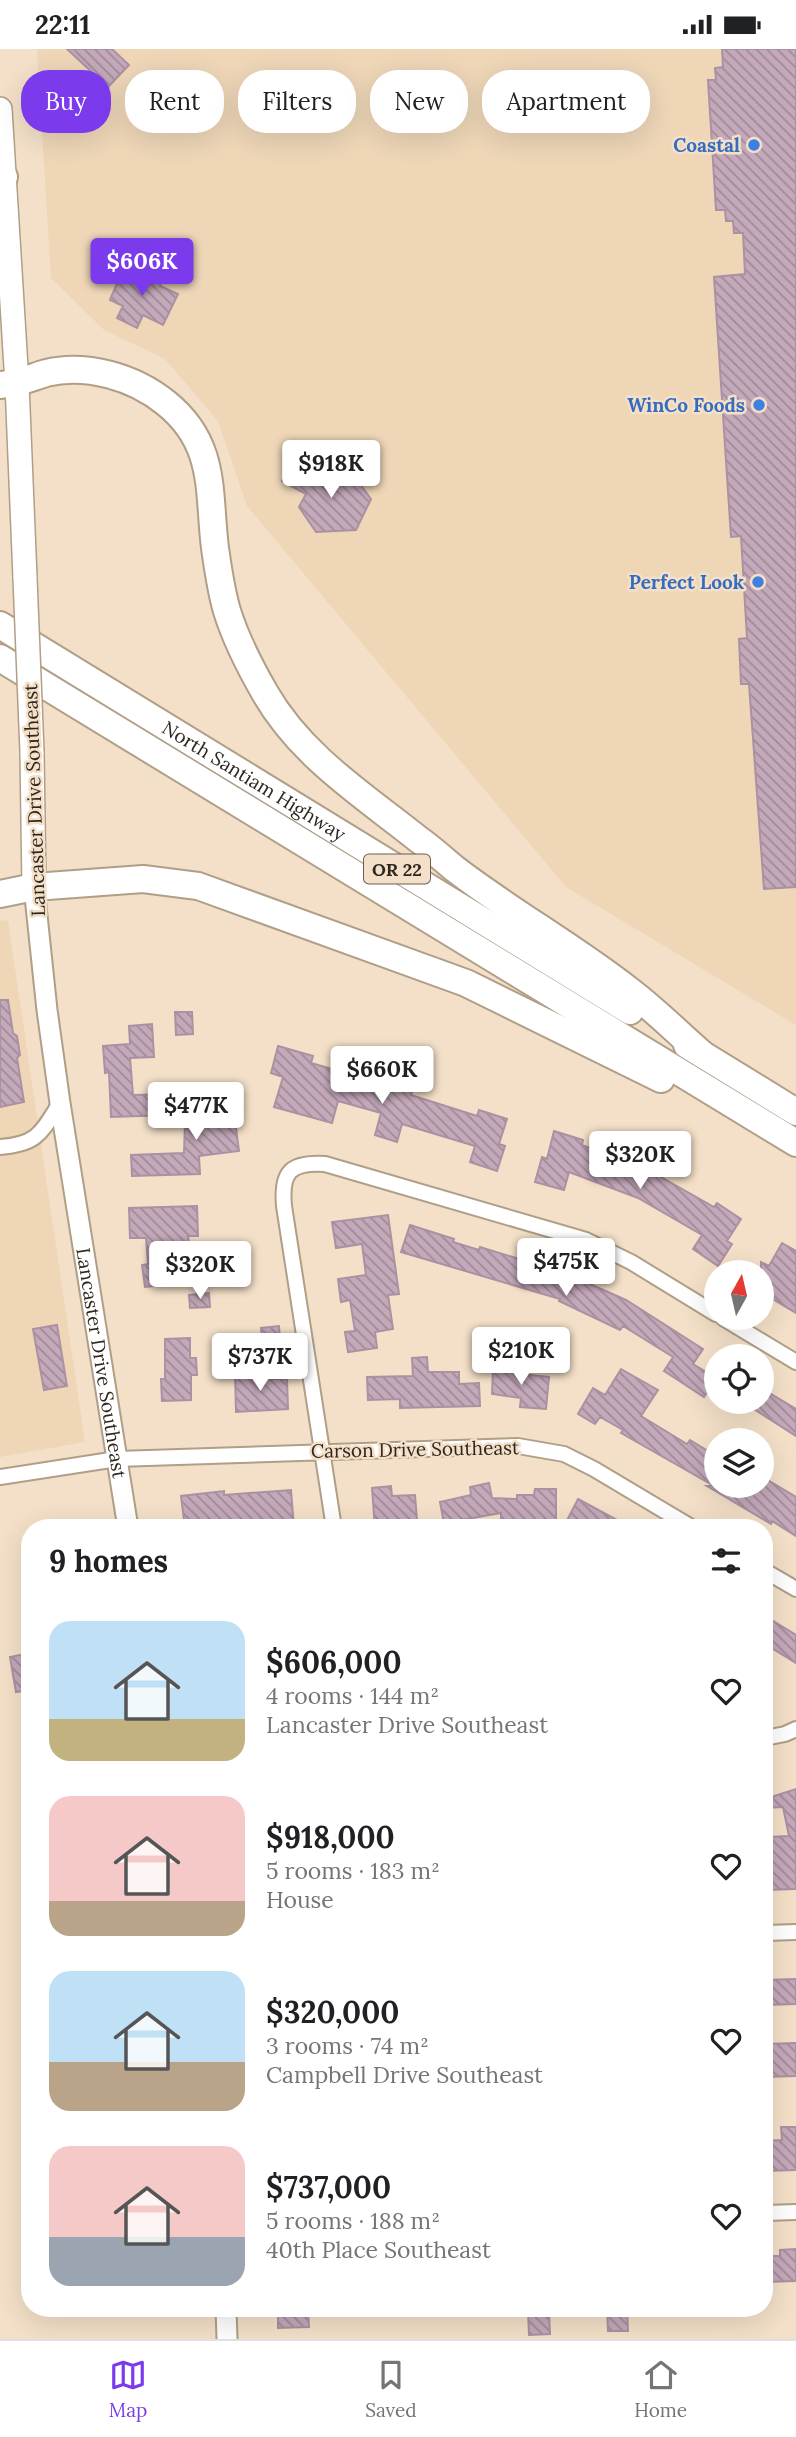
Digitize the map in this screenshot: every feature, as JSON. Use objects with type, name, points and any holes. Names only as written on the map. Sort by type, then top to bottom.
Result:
[{"type":"highway","points":[[8,384],[48,373],[82,370],[124,379],[167,403],[192,432],[207,466],[213,502],[215,548],[227,611],[240,644],[267,697],[297,737],[332,772],[370,803],[456,870],[630,991],[702,1054]]},
{"type":"highway","name":"North Santiam Highway","points":[[0,625],[796,1112]]},
{"type":"highway","name":"North Santiam Highway","points":[[0,659],[796,1144]]},
{"type":"highway","points":[[0,894],[34,887],[143,879],[198,886],[466,983],[796,1144]]},
{"type":"main road","name":"Lancaster Drive Southeast","points":[[0,109],[8,384],[25,578],[34,887],[60,1103],[127,1519]]},
{"type":"main road","points":[[226,2317],[227,2339]]},
{"type":"street","points":[[0,1147],[27,1144],[38,1135],[60,1103]]},
{"type":"street","points":[[333,1519],[284,1206],[284,1179],[289,1171],[300,1165],[325,1164],[566,1233],[631,1262],[704,1307]]},
{"type":"street","points":[[743,1330],[796,1362]]},
{"type":"street","name":"Carson Drive Southeast","points":[[0,1477],[117,1459],[518,1445],[564,1454],[678,1519]]},
{"type":"street","points":[[773,1576],[796,1590]]},
{"type":"street","points":[[773,1736],[796,1729]]},
{"type":"street","points":[[773,1933],[796,1932]]},
{"type":"street","points":[[773,2213],[796,2212]]},
{"type":"shaded area","points":[[37,49],[796,49],[796,1025],[566,887],[247,506],[218,421],[165,359],[104,330],[51,278],[42,133],[111,133],[111,70],[38,70]]},
{"type":"shaded area","points":[[0,920],[8,921],[85,1442],[0,1457]]},
{"type":"building","points":[[67,49],[112,49],[129,65],[111,84],[111,70],[90,70]]},
{"type":"building","points":[[722,49],[796,49],[796,887],[764,889],[749,684],[741,684],[739,639],[747,638],[741,536],[731,537],[714,277],[745,274],[743,233],[734,233],[733,221],[726,221],[725,210],[716,210],[708,80],[716,80],[715,68],[723,67]]},
{"type":"building","points":[[125,266],[162,281],[160,286],[178,294],[163,325],[143,315],[137,328],[117,318],[123,306],[110,300]]},
{"type":"building","points":[[288,470],[312,482],[317,473],[350,470],[371,499],[356,530],[316,532],[299,507],[306,494],[282,481]]},
{"type":"building","points":[[0,1000],[8,1000],[13,1033],[17,1036],[20,1055],[17,1058],[24,1102],[0,1107]]},
{"type":"building","points":[[175,1012],[192,1012],[193,1034],[176,1035]]},
{"type":"building","points":[[152,1024],[154,1057],[130,1058],[133,1095],[170,1094],[171,1115],[111,1117],[109,1072],[105,1073],[103,1046],[130,1044],[129,1026]]},
{"type":"building","points":[[278,1046],[313,1056],[311,1063],[412,1092],[411,1095],[477,1116],[479,1110],[507,1119],[499,1144],[505,1146],[497,1171],[470,1162],[475,1146],[402,1124],[397,1142],[375,1135],[381,1113],[338,1101],[332,1123],[274,1107],[283,1077],[271,1073]]},
{"type":"building","points":[[231,1091],[239,1151],[199,1156],[200,1174],[132,1176],[131,1155],[184,1153],[185,1123],[208,1124],[204,1094]]},
{"type":"building","points":[[554,1131],[583,1140],[582,1145],[650,1171],[714,1207],[717,1203],[741,1219],[727,1241],[732,1244],[722,1260],[709,1260],[693,1249],[702,1235],[638,1198],[569,1172],[564,1190],[535,1182],[542,1157],[547,1159]]},
{"type":"building","points":[[197,1206],[198,1236],[188,1236],[194,1282],[145,1287],[142,1265],[148,1264],[146,1238],[130,1238],[129,1208]]},
{"type":"building","points":[[388,1215],[399,1294],[388,1295],[393,1329],[375,1332],[377,1348],[348,1352],[345,1332],[355,1331],[350,1300],[341,1302],[338,1279],[366,1275],[362,1244],[336,1248],[332,1222]]},
{"type":"building","points":[[410,1225],[454,1239],[453,1242],[479,1250],[480,1247],[565,1273],[626,1300],[703,1349],[693,1364],[704,1371],[704,1397],[664,1371],[673,1357],[623,1326],[620,1330],[559,1301],[560,1299],[401,1252]]},
{"type":"building","points":[[782,1243],[796,1251],[796,1313],[774,1300],[772,1260]]},
{"type":"building","points":[[209,1293],[210,1307],[190,1308],[189,1295]]},
{"type":"building","points":[[57,1325],[67,1386],[44,1390],[33,1329]]},
{"type":"building","points":[[279,1326],[282,1362],[264,1365],[261,1328]]},
{"type":"building","points":[[190,1338],[190,1358],[196,1358],[197,1375],[191,1375],[191,1400],[162,1401],[165,1339]]},
{"type":"building","points":[[427,1357],[428,1372],[459,1372],[459,1384],[479,1383],[480,1406],[400,1408],[400,1399],[368,1400],[367,1377],[413,1376],[412,1358]]},
{"type":"building","points":[[493,1368],[519,1370],[519,1374],[549,1377],[546,1409],[520,1407],[521,1398],[492,1394]]},
{"type":"building","points":[[621,1369],[658,1390],[641,1416],[687,1444],[690,1440],[704,1449],[704,1480],[621,1433],[623,1430],[600,1417],[595,1424],[578,1414],[593,1388],[605,1395]]},
{"type":"building","points":[[268,1372],[268,1379],[287,1379],[288,1409],[236,1412],[235,1373]]},
{"type":"building","points":[[774,1396],[796,1409],[796,1436],[762,1414],[774,1414]]},
{"type":"building","points":[[489,1483],[492,1498],[517,1499],[517,1495],[534,1495],[535,1489],[556,1489],[556,1519],[501,1519],[501,1513],[467,1519],[443,1519],[440,1502],[471,1495],[470,1487]]},
{"type":"building","points":[[774,1484],[796,1497],[796,1536],[773,1522],[773,1519],[763,1519],[727,1498],[774,1498]]},
{"type":"building","points":[[391,1486],[392,1496],[415,1495],[417,1519],[374,1519],[372,1488]]},
{"type":"building","points":[[291,1490],[293,1519],[184,1519],[181,1496],[224,1491],[224,1495]]},
{"type":"building","points":[[578,1499],[615,1519],[568,1519]]},
{"type":"building","points":[[773,1621],[796,1635],[796,1663],[773,1649]]},
{"type":"building","points":[[21,1655],[21,1691],[16,1692],[10,1657]]},
{"type":"building","points":[[796,1789],[796,1889],[773,1890],[773,1837],[789,1836],[783,1807],[773,1808],[773,1796]]},
{"type":"building","points":[[796,1979],[796,2004],[773,2005],[773,1980]]},
{"type":"building","points":[[796,2043],[796,2076],[773,2077],[773,2044]]},
{"type":"building","points":[[781,2127],[796,2127],[796,2170],[773,2171],[773,2141],[782,2140]]},
{"type":"building","points":[[796,2249],[796,2281],[773,2282],[773,2256],[780,2256],[780,2250]]},
{"type":"building","points":[[278,2317],[308,2317],[309,2327],[278,2328]]},
{"type":"building","points":[[528,2317],[549,2317],[550,2334],[529,2335]]},
{"type":"building","points":[[607,2317],[627,2317],[628,2331],[608,2331]]},
{"type":"place","name":"Coastal","points":[[754,145]]},
{"type":"place","name":"WinCo Foods","points":[[759,405]]},
{"type":"place","name":"Perfect Look","points":[[758,582]]}]
